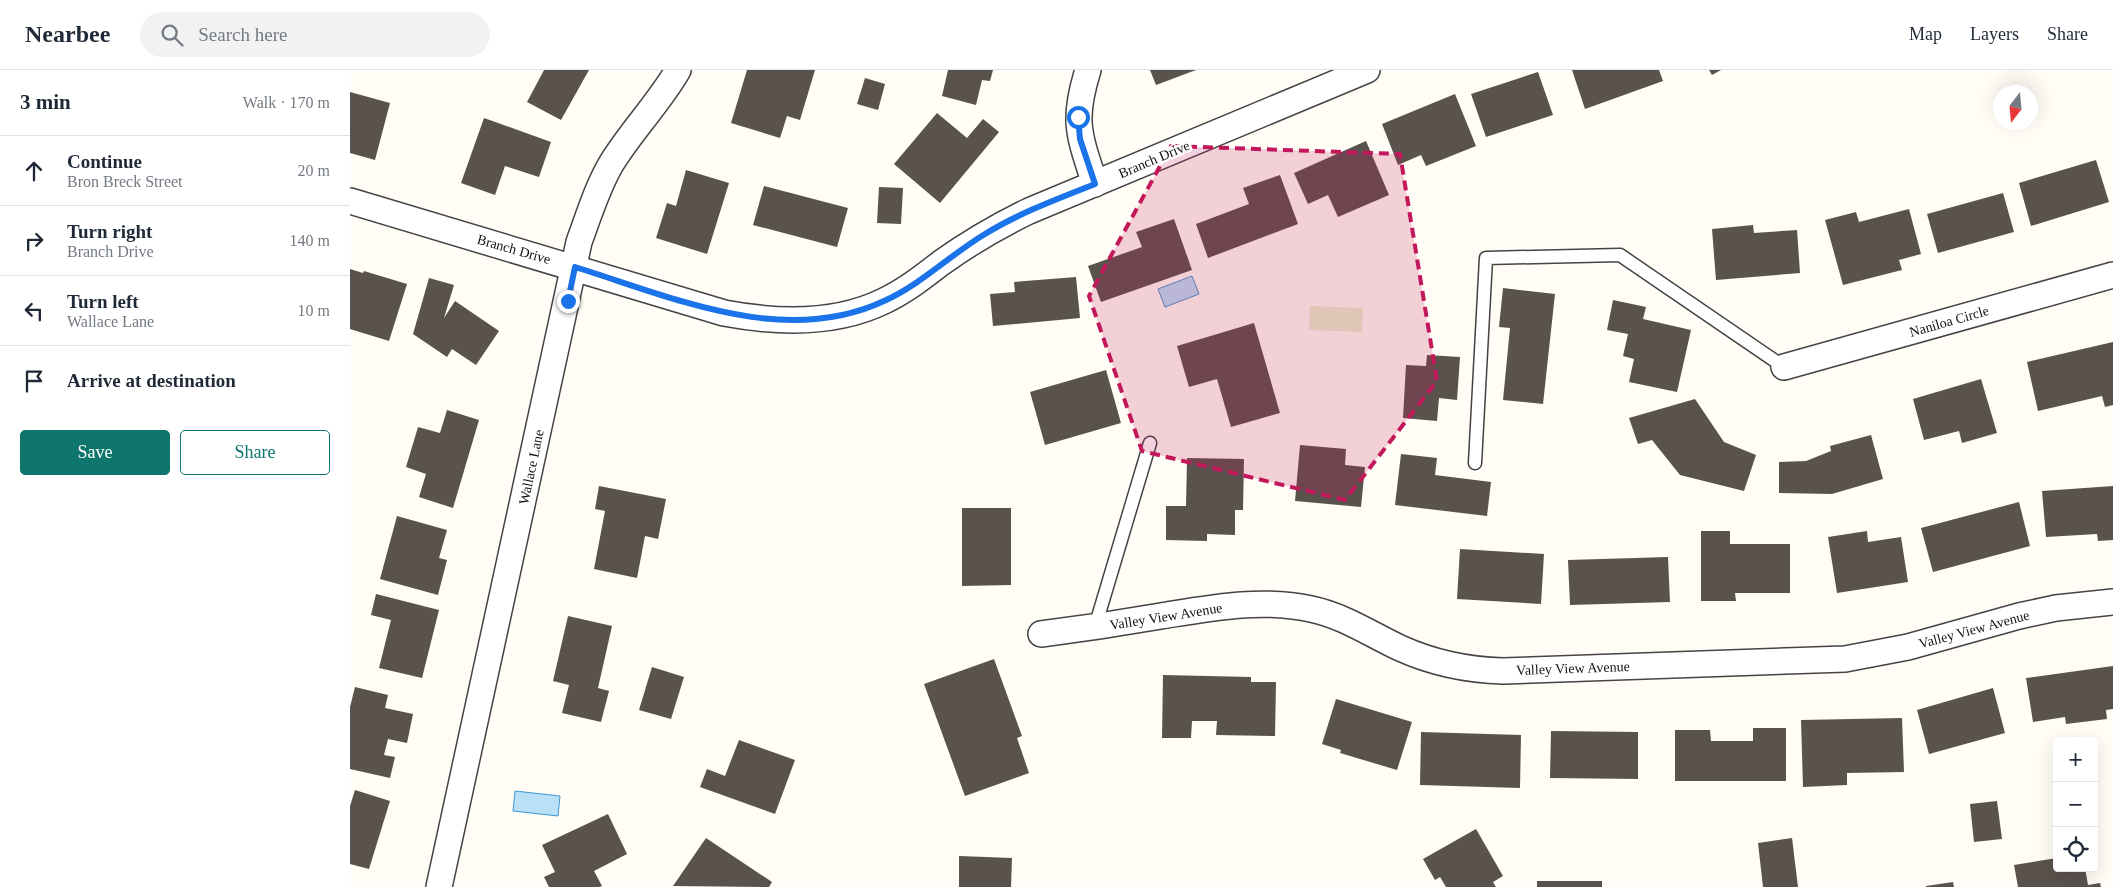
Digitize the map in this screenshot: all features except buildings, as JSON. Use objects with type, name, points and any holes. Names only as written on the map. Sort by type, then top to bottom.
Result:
[{"type":"street","name":"Wallace Lane","points":[[439,887],[579,242],[605,176],[617,154],[664,92],[678,70]]},
{"type":"street","points":[[1088,70],[1079,104],[1078,129],[1095,184]]},
{"type":"street","name":"Branch Drive","points":[[350,201],[724,313],[750,318],[798,320],[840,315],[883,302],[902,292],[963,249],[1007,222],[1367,70]]},
{"type":"street","name":"Naniloa Circle","points":[[1784,367],[2113,275]]},
{"type":"street","name":"Valley View Avenue","points":[[1041,634],[1226,606],[1282,605],[1332,614],[1352,622],[1399,647],[1442,663],[1482,670],[1503,670],[1845,659],[1908,647],[2019,616],[2056,608],[2113,602]]},
{"type":"lane","points":[[1475,463],[1486,258],[1620,255],[1784,367]]},
{"type":"lane","points":[[1095,627],[1150,443]]},
{"type":"highlighted area","points":[[1171,146],[1400,154],[1437,381],[1345,500],[1142,451],[1089,296]]},
{"type":"green space","points":[[1310,306],[1363,308],[1362,332],[1309,330]]},
{"type":"water","points":[[1192,276],[1199,294],[1165,307],[1158,289]]},
{"type":"water","points":[[515,791],[560,796],[558,816],[513,811]]},
{"type":"route","points":[[568,301],[575,267],[724,313],[750,318],[798,320],[840,315],[861,310],[883,302],[902,292],[985,234],[1007,222],[1095,184],[1080,139],[1078,117]]}]
